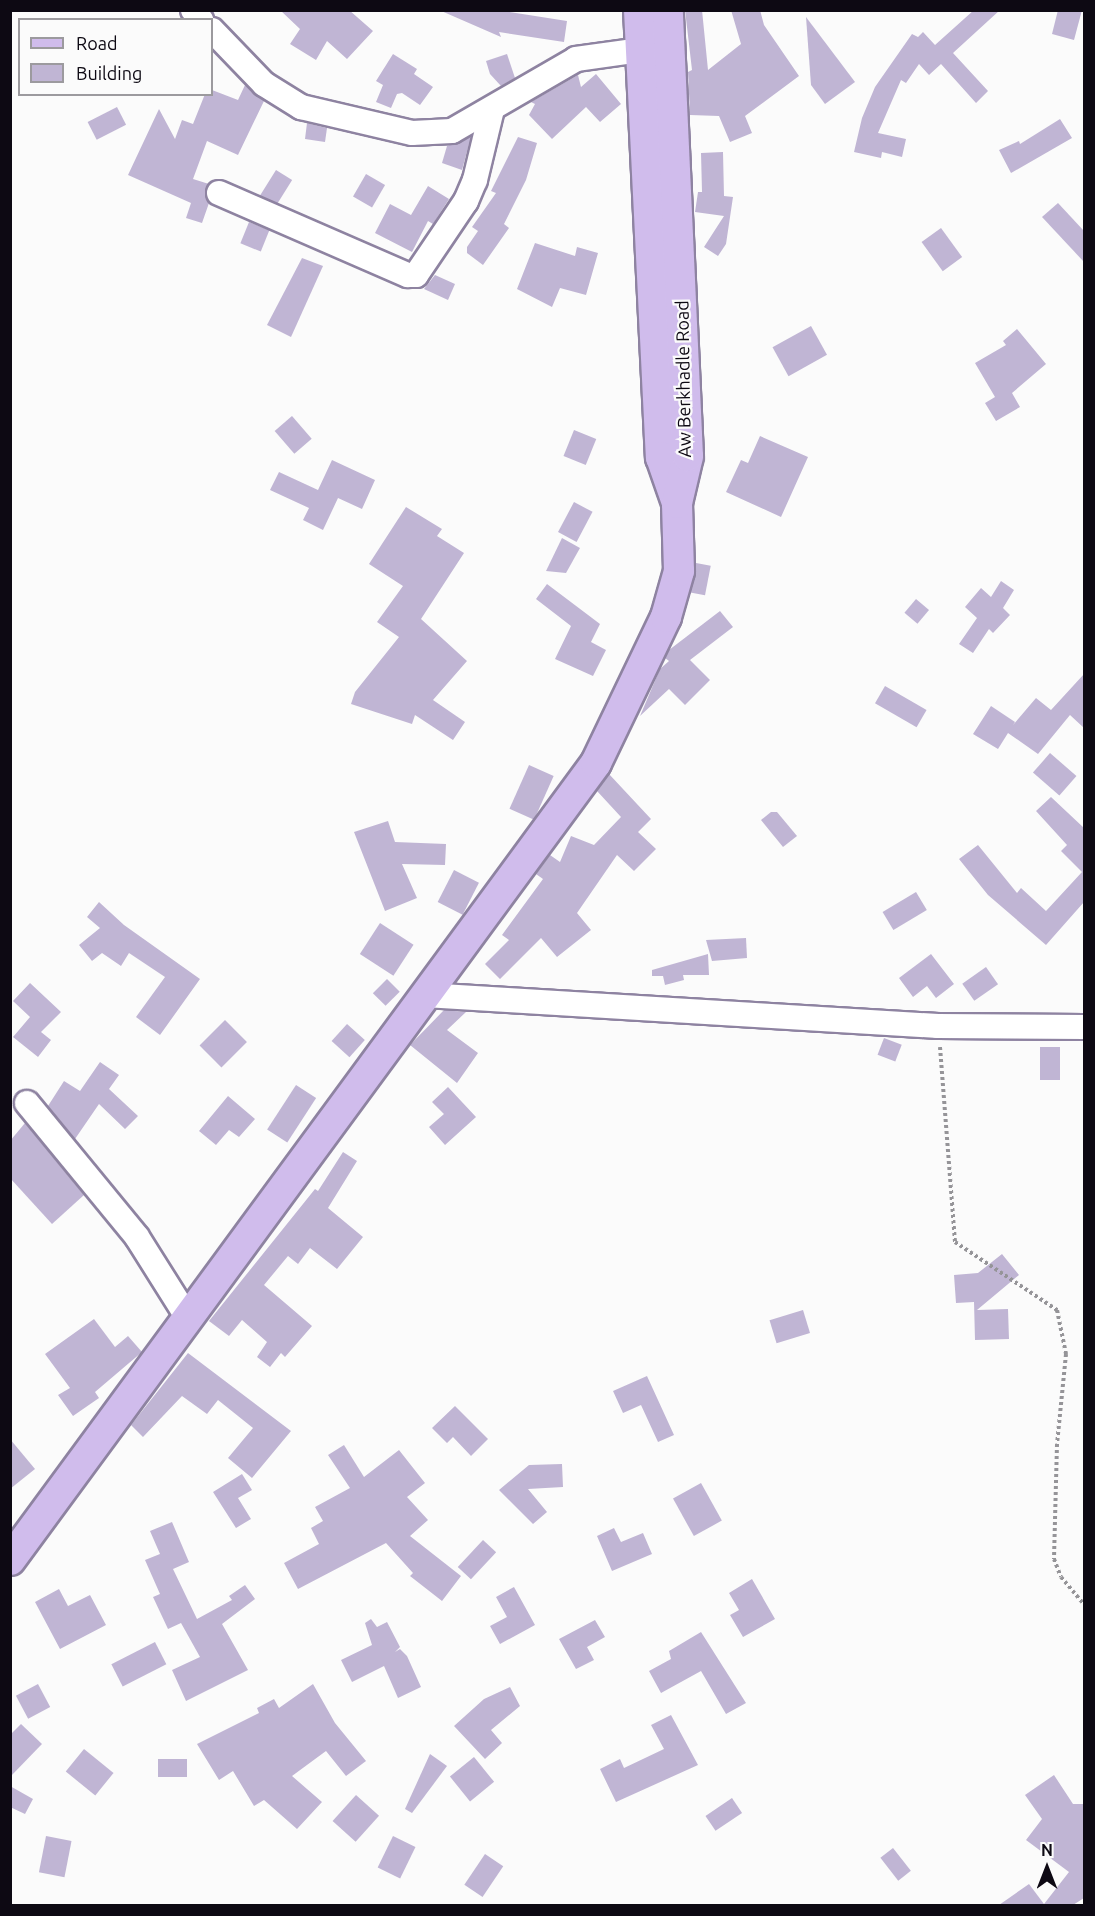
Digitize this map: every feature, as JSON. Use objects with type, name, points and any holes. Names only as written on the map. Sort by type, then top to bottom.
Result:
[{"type":"main road","name":"Aw Berkhadle Road","points":[[639,10],[661,457],[677,503]]},
{"type":"main road","name":"Aw Berkhadle Road","points":[[668,10],[688,456],[677,503]]},
{"type":"main road","points":[[10,1560],[596,763],[666,617],[679,571],[677,503]]},
{"type":"street","points":[[213,31],[264,84],[301,107],[412,133],[452,131],[492,110],[576,59],[641,50]]},
{"type":"street","points":[[219,194],[416,275],[466,201],[475,180],[492,110]]},
{"type":"street","points":[[425,995],[938,1026],[1084,1027]]},
{"type":"street","points":[[27,1103],[136,1237],[188,1318]]},
{"type":"path","points":[[938,1026],[955,1242],[1057,1310],[1066,1354],[1057,1444],[1054,1558],[1062,1577],[1084,1604]]},
{"type":"building","points":[[280,10],[349,10],[373,31],[347,59],[327,41],[316,60],[290,44],[300,29]]},
{"type":"building","points":[[439,10],[497,10],[567,21],[564,42],[499,32],[501,37]]},
{"type":"building","points":[[685,10],[702,10],[708,70],[741,44],[731,10],[760,10],[764,25],[799,76],[745,116],[752,133],[730,142],[719,116],[690,115],[688,72],[692,70]]},
{"type":"building","points":[[974,10],[1000,10],[953,53],[988,91],[976,103],[941,64],[929,75],[919,64],[906,83],[901,80],[878,133],[906,139],[902,157],[882,152],[881,158],[854,152],[862,118],[875,87],[912,34],[918,37],[923,32],[935,45]]},
{"type":"building","points":[[1058,10],[1082,10],[1074,40],[1052,34]]},
{"type":"building","points":[[806,17],[855,82],[825,104],[811,85]]},
{"type":"building","points":[[393,54],[417,69],[414,74],[433,87],[420,105],[402,93],[397,94],[391,108],[376,102],[383,85],[376,81]]},
{"type":"building","points":[[507,54],[515,78],[501,86],[490,74],[486,61]]},
{"type":"building","points":[[596,74],[621,104],[600,122],[586,107],[552,139],[529,115],[535,104],[531,102],[578,75],[581,87]]},
{"type":"building","points":[[245,85],[264,101],[238,155],[207,141],[193,179],[209,184],[205,194],[209,203],[202,223],[186,218],[191,203],[128,175],[159,109],[175,139],[182,120],[193,124],[204,96],[213,96],[213,90],[238,100]]},
{"type":"building","points":[[117,107],[126,125],[97,140],[88,122]]},
{"type":"building","points":[[1060,119],[1072,138],[1011,173],[999,150],[1019,141],[1020,144]]},
{"type":"building","points":[[307,123],[327,128],[325,142],[305,139]]},
{"type":"building","points":[[471,137],[462,170],[442,163],[447,146]]},
{"type":"building","points":[[518,137],[537,143],[526,180],[504,224],[509,228],[483,265],[467,253],[467,247],[478,231],[472,227],[496,193],[491,191]]},
{"type":"building","points":[[723,152],[724,196],[733,197],[726,244],[718,256],[704,247],[724,216],[695,212],[698,192],[702,192],[701,153]]},
{"type":"building","points":[[276,170],[292,180],[276,206],[260,195]]},
{"type":"building","points":[[366,174],[385,185],[372,208],[353,197]]},
{"type":"building","points":[[428,186],[449,199],[433,224],[428,221],[412,252],[375,233],[390,204],[411,215]]},
{"type":"building","points":[[1058,203],[1084,231],[1084,262],[1042,217]]},
{"type":"building","points":[[249,222],[269,230],[261,252],[240,243]]},
{"type":"building","points":[[941,228],[962,257],[943,271],[922,242]]},
{"type":"building","points":[[535,243],[575,256],[577,247],[598,253],[586,295],[560,288],[552,307],[517,289]]},
{"type":"building","points":[[302,258],[323,266],[291,337],[267,325]]},
{"type":"building","points":[[435,275],[455,284],[448,300],[424,289]]},
{"type":"building","points":[[811,326],[827,355],[789,376],[773,347]]},
{"type":"building","points":[[1017,329],[1046,364],[1012,393],[1020,407],[996,421],[985,403],[995,397],[975,363],[1006,345],[1003,341]]},
{"type":"building","points":[[292,416],[312,439],[294,454],[275,431]]},
{"type":"building","points":[[574,430],[596,439],[586,465],[564,456]]},
{"type":"building","points":[[760,436],[808,457],[781,517],[726,492],[741,460],[748,463]]},
{"type":"building","points":[[332,460],[375,480],[362,509],[338,498],[323,530],[303,520],[309,508],[270,490],[279,472],[318,490]]},
{"type":"building","points":[[574,502],[593,512],[577,542],[558,532]]},
{"type":"building","points":[[406,507],[442,529],[437,536],[464,553],[421,619],[467,661],[433,700],[465,722],[453,740],[415,715],[412,724],[351,704],[355,692],[399,637],[377,622],[403,586],[369,564]]},
{"type":"building","points":[[562,538],[580,548],[566,573],[546,571]]},
{"type":"building","points":[[696,563],[711,566],[705,595],[690,592]]},
{"type":"building","points":[[1001,581],[1014,590],[1003,608],[1010,615],[993,633],[989,629],[973,653],[959,644],[977,618],[965,607],[981,588],[991,597]]},
{"type":"building","points":[[547,584],[600,624],[591,642],[606,650],[593,676],[555,659],[571,626],[536,599]]},
{"type":"building","points":[[916,599],[929,610],[917,624],[904,613]]},
{"type":"building","points":[[720,611],[733,627],[690,660],[710,680],[685,705],[669,689],[640,716],[660,669],[669,661],[665,658],[669,650]]},
{"type":"building","points":[[1084,674],[1084,728],[1070,715],[1038,754],[1008,733],[998,749],[973,734],[991,706],[1015,722],[1013,725],[1036,698],[1051,710]]},
{"type":"building","points":[[885,686],[927,710],[917,727],[875,703]]},
{"type":"building","points":[[1050,753],[1076,776],[1059,796],[1033,773]]},
{"type":"building","points":[[529,765],[554,776],[534,820],[509,809]]},
{"type":"building","points":[[609,774],[651,819],[638,832],[656,849],[634,871],[617,855],[577,913],[591,930],[557,957],[541,938],[500,979],[485,964],[509,940],[502,935],[543,879],[536,874],[550,855],[560,862],[571,836],[594,845],[621,817],[597,791]]},
{"type":"building","points":[[1051,797],[1084,828],[1084,902],[1046,945],[988,895],[959,859],[978,845],[1017,893],[1021,888],[1046,911],[1082,872],[1061,851],[1067,845],[1036,811]]},
{"type":"building","points":[[771,812],[777,812],[797,836],[783,847],[761,820]]},
{"type":"building","points":[[388,821],[395,842],[446,844],[445,865],[402,864],[417,898],[385,911],[354,832]]},
{"type":"building","points":[[454,870],[479,883],[463,915],[438,902]]},
{"type":"building","points":[[916,892],[927,910],[893,930],[883,912]]},
{"type":"building","points":[[99,902],[124,925],[200,979],[160,1035],[136,1017],[165,977],[129,953],[121,966],[102,953],[92,961],[79,945],[100,928],[87,917]]},
{"type":"building","points":[[380,923],[414,945],[393,976],[360,954]]},
{"type":"building","points":[[746,938],[747,958],[712,961],[706,940]]},
{"type":"building","points":[[708,954],[709,975],[683,975],[684,980],[665,985],[663,976],[652,976],[652,970]]},
{"type":"building","points":[[931,954],[954,984],[936,998],[927,986],[913,997],[899,978]]},
{"type":"building","points":[[986,967],[998,984],[974,1001],[962,984]]},
{"type":"building","points":[[387,979],[400,992],[386,1006],[373,993]]},
{"type":"building","points":[[30,983],[61,1012],[41,1032],[51,1040],[38,1057],[13,1037],[30,1017],[13,1001]]},
{"type":"building","points":[[444,1010],[466,1012],[447,1030],[478,1053],[457,1083],[410,1045]]},
{"type":"building","points":[[225,1020],[247,1042],[221,1067],[200,1045]]},
{"type":"building","points":[[347,1024],[365,1040],[349,1057],[332,1041]]},
{"type":"building","points":[[884,1038],[902,1045],[895,1062],[878,1055]]},
{"type":"building","points":[[1040,1047],[1060,1047],[1060,1080],[1040,1080]]},
{"type":"building","points":[[100,1062],[119,1075],[109,1089],[138,1116],[125,1129],[99,1104],[75,1139],[48,1106],[64,1081],[80,1091]]},
{"type":"building","points":[[296,1085],[316,1098],[287,1143],[267,1129]]},
{"type":"building","points":[[448,1087],[476,1117],[445,1145],[429,1127],[444,1114],[432,1102]]},
{"type":"building","points":[[228,1096],[255,1119],[239,1137],[229,1130],[216,1145],[199,1131]]},
{"type":"building","points":[[25,1123],[84,1195],[52,1224],[10,1178],[10,1141]]},
{"type":"building","points":[[343,1152],[357,1161],[328,1208],[363,1237],[337,1269],[310,1248],[298,1264],[288,1256],[264,1285],[312,1326],[285,1357],[281,1353],[270,1367],[257,1357],[267,1342],[242,1320],[229,1336],[209,1321],[315,1189],[318,1191]]},
{"type":"building","points":[[1002,1254],[1019,1275],[977,1310],[1008,1309],[1009,1339],[975,1340],[974,1302],[956,1303],[954,1275],[978,1273]]},
{"type":"building","points":[[803,1310],[810,1333],[777,1343],[770,1320]]},
{"type":"building","points":[[94,1319],[115,1347],[128,1336],[142,1352],[95,1392],[99,1398],[73,1416],[58,1395],[70,1388],[45,1354]]},
{"type":"building","points":[[188,1353],[291,1431],[252,1478],[228,1458],[253,1428],[218,1400],[207,1414],[182,1396],[143,1437],[131,1425]]},
{"type":"building","points":[[647,1376],[674,1435],[658,1442],[641,1405],[623,1413],[613,1391]]},
{"type":"building","points":[[455,1406],[488,1439],[471,1456],[453,1437],[447,1443],[432,1428]]},
{"type":"building","points":[[10,1439],[35,1469],[10,1489]]},
{"type":"building","points":[[344,1445],[364,1477],[399,1450],[425,1483],[407,1497],[428,1520],[410,1536],[461,1576],[442,1601],[410,1576],[413,1573],[386,1543],[298,1589],[284,1563],[319,1544],[311,1528],[323,1521],[315,1507],[350,1488],[328,1455]]},
{"type":"building","points":[[562,1464],[563,1487],[528,1489],[547,1512],[533,1524],[499,1490],[529,1465]]},
{"type":"building","points":[[242,1474],[252,1490],[238,1498],[251,1519],[236,1528],[213,1492]]},
{"type":"building","points":[[701,1483],[722,1521],[694,1536],[673,1499]]},
{"type":"building","points":[[172,1522],[189,1562],[173,1569],[197,1619],[232,1600],[229,1596],[245,1585],[255,1599],[222,1624],[248,1670],[186,1701],[172,1670],[200,1657],[181,1623],[168,1629],[153,1597],[160,1594],[145,1560],[160,1554],[150,1531]]},
{"type":"building","points":[[614,1528],[621,1542],[643,1533],[652,1554],[612,1571],[597,1536]]},
{"type":"building","points":[[483,1540],[496,1552],[471,1579],[458,1567]]},
{"type":"building","points":[[752,1579],[775,1619],[743,1637],[730,1615],[739,1610],[729,1593]]},
{"type":"building","points":[[514,1587],[535,1625],[500,1644],[490,1626],[507,1617],[496,1597]]},
{"type":"building","points":[[59,1589],[68,1606],[90,1595],[106,1625],[60,1649],[35,1602]]},
{"type":"building","points":[[371,1619],[377,1627],[387,1622],[400,1647],[395,1652],[400,1649],[407,1656],[421,1687],[398,1698],[384,1666],[352,1682],[341,1660],[372,1645],[365,1623]]},
{"type":"building","points":[[595,1620],[605,1637],[587,1647],[594,1660],[576,1669],[559,1639]]},
{"type":"building","points":[[701,1632],[746,1703],[726,1714],[701,1671],[661,1693],[649,1671],[671,1659],[669,1651]]},
{"type":"building","points":[[155,1642],[166,1664],[123,1687],[111,1664]]},
{"type":"building","points":[[38,1684],[50,1707],[28,1719],[16,1696]]},
{"type":"building","points":[[313,1684],[335,1723],[366,1761],[346,1776],[326,1751],[292,1776],[322,1802],[297,1829],[264,1800],[254,1806],[233,1771],[219,1780],[197,1744],[259,1713],[257,1708],[274,1699],[279,1708]]},
{"type":"building","points":[[510,1687],[520,1706],[491,1730],[502,1743],[485,1759],[454,1726],[484,1699]]},
{"type":"building","points":[[671,1715],[698,1765],[616,1802],[600,1769],[620,1759],[624,1768],[664,1749],[651,1725]]},
{"type":"building","points":[[21,1724],[42,1744],[10,1777],[10,1735]]},
{"type":"building","points":[[84,1749],[114,1773],[95,1795],[66,1772]]},
{"type":"building","points":[[430,1754],[447,1766],[412,1813],[405,1809]]},
{"type":"building","points":[[474,1757],[494,1782],[470,1801],[450,1777]]},
{"type":"building","points":[[158,1759],[187,1759],[187,1777],[158,1777]]},
{"type":"building","points":[[1054,1775],[1073,1804],[1084,1804],[1084,1898],[1073,1905],[999,1905],[1029,1884],[1044,1904],[1069,1872],[1026,1840],[1042,1819],[1025,1795]]},
{"type":"building","points":[[10,1786],[33,1799],[25,1814],[10,1807]]},
{"type":"building","points":[[356,1795],[379,1816],[356,1842],[333,1821]]},
{"type":"building","points":[[732,1798],[742,1813],[716,1831],[705,1816]]},
{"type":"building","points":[[46,1836],[72,1841],[64,1877],[39,1872]]},
{"type":"building","points":[[393,1836],[415,1847],[400,1878],[378,1867]]},
{"type":"building","points":[[893,1848],[911,1871],[898,1881],[880,1858]]},
{"type":"building","points":[[485,1854],[503,1866],[483,1897],[464,1885]]}]
